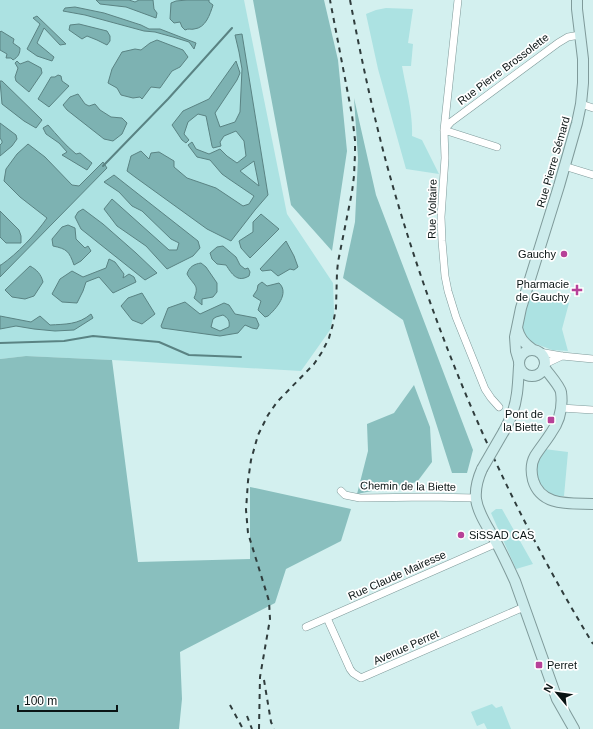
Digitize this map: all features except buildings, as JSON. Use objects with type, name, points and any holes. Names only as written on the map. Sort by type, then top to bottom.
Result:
[{"type":"main road","name":"Rue Pierre Sémard","points":[[476,498],[477,482],[482,469],[504,431],[512,413],[517,392],[519,364],[515,337],[521,308],[559,186],[581,104],[583,67],[577,0]]},
{"type":"main road","points":[[517,326],[522,341],[543,357],[540,370],[517,392]]},
{"type":"main road","points":[[536,351],[530,350],[522,354],[519,364],[523,373],[526,375],[540,370]]},
{"type":"main road","points":[[540,370],[558,386],[560,391],[561,408],[556,426],[534,457],[532,476],[536,487],[544,496],[551,500],[559,502],[593,504]]},
{"type":"main road","points":[[476,498],[479,510],[515,581],[557,699],[574,729]]},
{"type":"street","name":"Rue Voltaire","points":[[458,0],[444,130],[445,158],[441,217],[445,276],[456,317],[485,389],[499,408]]},
{"type":"street","name":"Rue Pierre Brossolette","points":[[444,130],[451,122],[558,43],[568,37],[580,35]]},
{"type":"street","points":[[581,104],[593,108]]},
{"type":"street","points":[[444,130],[497,147]]},
{"type":"street","points":[[564,166],[593,175]]},
{"type":"street","points":[[536,351],[562,356],[593,359]]},
{"type":"street","points":[[540,370],[562,356]]},
{"type":"street","points":[[561,408],[593,410]]},
{"type":"street","name":"Chemin de la Biette","points":[[341,491],[345,495],[360,498],[476,498]]},
{"type":"street","name":"Rue Claude Mairesse","points":[[306,627],[497,543]]},
{"type":"street","name":"Avenue Perret","points":[[327,618],[350,669],[361,678],[524,607]]},
{"type":"shaded area","points":[[0,0],[244,0],[287,214],[333,283],[334,313],[330,330],[301,371],[26,356],[0,359],[0,50],[7,54],[14,39],[0,32]],"holes":[[[75,7],[104,13],[149,29],[160,29],[196,43],[194,49],[189,42],[173,37],[64,11]],[[37,16],[66,44],[60,45],[44,28],[37,43],[51,54],[28,50],[40,24]],[[150,43],[180,67],[172,71],[160,88],[151,87],[143,94],[135,98],[121,95],[117,88],[135,49],[141,50]],[[28,61],[42,73],[29,92],[16,81],[15,77],[20,64]],[[78,94],[85,104],[89,106],[95,105],[111,117],[104,139],[86,124]]]},
{"type":"shaded area","points":[[96,0],[129,0],[135,2],[139,0],[153,0],[154,9],[157,13],[156,18],[126,7],[100,4]]},
{"type":"shaded area","points":[[187,0],[209,0],[209,2],[213,5],[207,20],[198,28],[185,30],[180,22],[174,23],[170,19],[171,3]]},
{"type":"shaded area","points":[[253,0],[324,0],[338,60],[347,151],[332,251],[291,205]]},
{"type":"shaded area","points":[[75,7],[104,13],[149,29],[160,29],[196,43],[194,49],[189,42],[173,37],[63,11],[65,8]]},
{"type":"shaded area","points":[[386,8],[413,9],[408,43],[413,44],[411,66],[402,66],[410,109],[412,136],[422,140],[439,174],[406,169],[378,69],[366,14]]},
{"type":"shaded area","points":[[37,16],[66,44],[60,45],[44,28],[37,43],[54,57],[52,61],[37,56],[27,49],[40,24],[33,18]]},
{"type":"shaded area","points":[[79,24],[107,31],[110,36],[110,41],[107,45],[87,36],[82,39],[69,30],[70,25]]},
{"type":"shaded area","points":[[1,31],[14,39],[13,43],[20,48],[20,52],[13,60],[11,58],[6,58],[7,54],[0,50]]},
{"type":"shaded area","points":[[242,34],[268,195],[231,241],[207,229],[127,171],[131,156],[141,151],[149,159],[151,153],[159,152],[174,161],[174,167],[187,178],[216,188],[243,206],[249,204],[254,196],[222,174],[210,160],[197,157],[188,145],[192,142],[196,149],[209,154],[220,149],[237,163],[246,156],[244,141],[236,131],[224,136],[220,142],[221,146],[213,148],[206,116],[198,114],[188,122],[184,134],[189,140],[186,143],[182,140],[172,125],[183,111],[209,99],[236,61],[240,73],[215,113],[220,127],[235,122],[240,112],[242,69],[235,35]],"holes":[[[254,161],[259,186],[240,171]]]},
{"type":"shaded area","points":[[157,40],[183,50],[188,57],[180,67],[172,71],[160,88],[151,87],[142,99],[140,97],[133,98],[121,95],[117,88],[108,83],[112,69],[122,52],[135,49],[141,50]]},
{"type":"shaded area","points":[[17,61],[20,64],[28,61],[41,68],[42,73],[29,92],[16,81],[15,77],[18,68],[15,63]]},
{"type":"shaded area","points":[[58,75],[61,76],[62,81],[69,86],[49,107],[38,99],[51,77]]},
{"type":"shaded area","points":[[0,81],[2,81],[42,120],[36,128],[24,121],[2,104]]},
{"type":"shaded area","points":[[78,94],[85,104],[89,106],[95,104],[100,110],[111,117],[122,118],[127,123],[122,134],[113,141],[104,139],[67,110],[63,105],[70,97]]},
{"type":"shaded area","points":[[354,98],[376,195],[473,450],[467,473],[452,473],[403,320],[343,278],[355,222],[358,158]]},
{"type":"shaded area","points":[[0,123],[16,135],[17,139],[12,146],[0,156],[0,145],[2,141],[0,138]]},
{"type":"shaded area","points":[[48,125],[72,151],[76,154],[80,153],[92,163],[87,170],[62,155],[67,152],[59,143],[46,134],[43,128]]},
{"type":"shaded area","points":[[28,144],[45,157],[72,185],[79,186],[103,162],[107,168],[0,277],[0,265],[26,243],[47,218],[20,197],[4,181],[6,169],[17,154]]},
{"type":"shaded area","points":[[114,175],[198,241],[200,248],[193,256],[167,269],[146,246],[117,226],[104,209],[112,199],[169,250],[177,250],[179,243],[171,239],[142,211],[132,206],[119,192],[104,182]]},
{"type":"shaded area","points":[[83,209],[103,224],[157,273],[145,280],[81,229],[75,217],[78,212]]},
{"type":"shaded area","points":[[0,211],[19,230],[21,243],[6,243],[0,237]]},
{"type":"shaded area","points":[[261,214],[279,229],[250,258],[241,248],[239,241],[253,232],[253,222]]},
{"type":"shaded area","points":[[68,225],[75,228],[76,239],[85,248],[88,246],[91,251],[81,261],[74,265],[67,251],[53,246],[52,239],[62,227]]},
{"type":"shaded area","points":[[286,241],[298,267],[294,270],[290,269],[278,276],[271,270],[262,271],[260,269]]},
{"type":"shaded area","points":[[223,246],[236,257],[240,265],[245,269],[248,268],[250,272],[249,276],[245,278],[238,278],[226,265],[217,264],[212,259],[210,253],[217,247]]},
{"type":"shaded area","points":[[109,259],[115,262],[124,274],[123,278],[129,274],[134,277],[136,282],[113,293],[99,277],[86,282],[77,303],[62,302],[52,294],[60,279],[72,271],[83,277],[106,268]]},
{"type":"shaded area","points":[[201,263],[206,267],[217,283],[217,292],[213,297],[202,299],[202,305],[194,298],[196,288],[187,274],[192,266]]},
{"type":"shaded area","points":[[30,266],[38,272],[43,282],[34,296],[25,299],[12,297],[5,290]]},
{"type":"shaded area","points":[[262,282],[267,286],[279,283],[283,291],[281,301],[268,316],[265,317],[258,310],[261,301],[253,296],[258,285]]},
{"type":"shaded area","points":[[530,290],[569,303],[562,329],[568,351],[552,350],[530,342],[520,336]]},
{"type":"shaded area","points":[[142,293],[155,314],[142,324],[132,320],[121,306],[128,298]]},
{"type":"shaded area","points":[[185,302],[200,314],[224,303],[229,305],[235,314],[256,318],[259,325],[257,329],[245,325],[238,333],[220,336],[162,328],[161,326],[168,308]],"holes":[[[223,315],[229,321],[229,327],[220,331],[211,327],[213,319]]]},
{"type":"shaded area","points":[[91,314],[93,318],[74,330],[55,331],[16,326],[0,329],[0,316],[31,322],[40,316],[50,325],[76,322]]},
{"type":"shaded area","points":[[26,356],[112,360],[138,562],[250,559],[250,487],[351,509],[341,541],[286,569],[275,603],[180,652],[182,699],[179,729],[0,729],[0,359]]},
{"type":"shaded area","points":[[414,385],[430,427],[432,462],[417,482],[357,494],[368,451],[367,424],[394,413]]},
{"type":"shaded area","points":[[544,449],[568,452],[564,496],[556,496],[543,491],[535,479],[535,466]]},
{"type":"shaded area","points":[[496,509],[502,509],[533,564],[516,569],[491,513]]},
{"type":"shaded area","points":[[492,704],[496,708],[502,706],[511,729],[487,729],[484,723],[477,726],[471,712]]},
{"type":"waterway","points":[[103,166],[168,99],[232,28]]},
{"type":"waterway","points":[[0,343],[64,341],[93,336],[159,342],[189,355],[241,357]]},
{"type":"railway","points":[[259,729],[260,677],[270,619],[269,601],[248,533],[246,510],[251,460],[258,435],[268,415],[277,402],[314,364],[329,338],[336,308],[338,262],[354,176],[355,140],[352,115],[330,0]]},
{"type":"railway","points":[[350,0],[377,127],[388,169],[406,231],[449,354],[474,414],[529,531],[593,644]]},
{"type":"railway","points":[[264,680],[271,722],[274,729]]},
{"type":"railway","points":[[230,705],[243,729]]},
{"type":"railway","points":[[247,716],[252,729]]},
{"type":"place","name":"Gauchy","points":[[564,254]]},
{"type":"place","name":"Pharmacie de Gauchy","points":[[577,290]]},
{"type":"place","name":"Pont de la Biette","points":[[551,420]]},
{"type":"place","name":"SiSSAD CAS","points":[[461,535]]},
{"type":"place","name":"Perret","points":[[539,665]]}]
